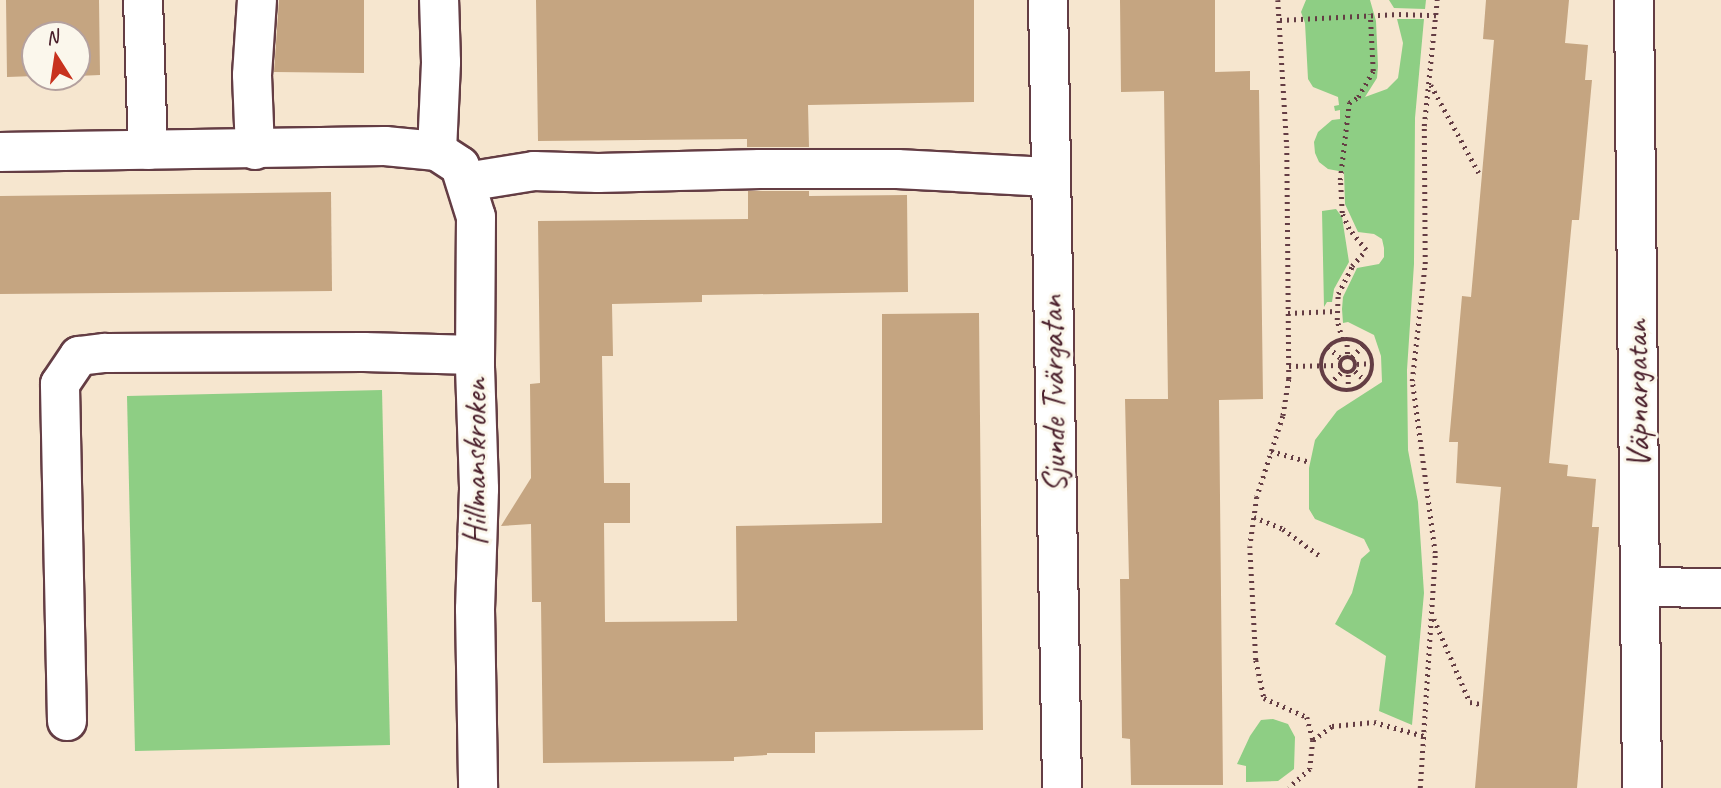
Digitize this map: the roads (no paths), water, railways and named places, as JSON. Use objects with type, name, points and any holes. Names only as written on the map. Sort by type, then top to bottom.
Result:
[{"type":"street","points":[[143,0],[148,150]]},
{"type":"street","points":[[256,150],[253,75],[257,0]]},
{"type":"street","points":[[0,152],[385,146],[437,151],[441,62],[439,0]]},
{"type":"street","name":"Sjunde Tvärgatan","points":[[1048,0],[1049,177],[1062,788]]},
{"type":"street","name":"Väpnargatan","points":[[1634,0],[1642,788]]},
{"type":"street","name":"Hillmanskroken","points":[[437,151],[460,166],[476,217],[475,355],[479,489],[475,609],[478,788]]},
{"type":"street","points":[[466,182],[534,171],[598,173],[760,169],[897,169],[1049,177]]},
{"type":"street","points":[[67,721],[60,384],[79,356],[365,352],[475,355]]},
{"type":"street","points":[[1640,587],[1721,588]]}]
